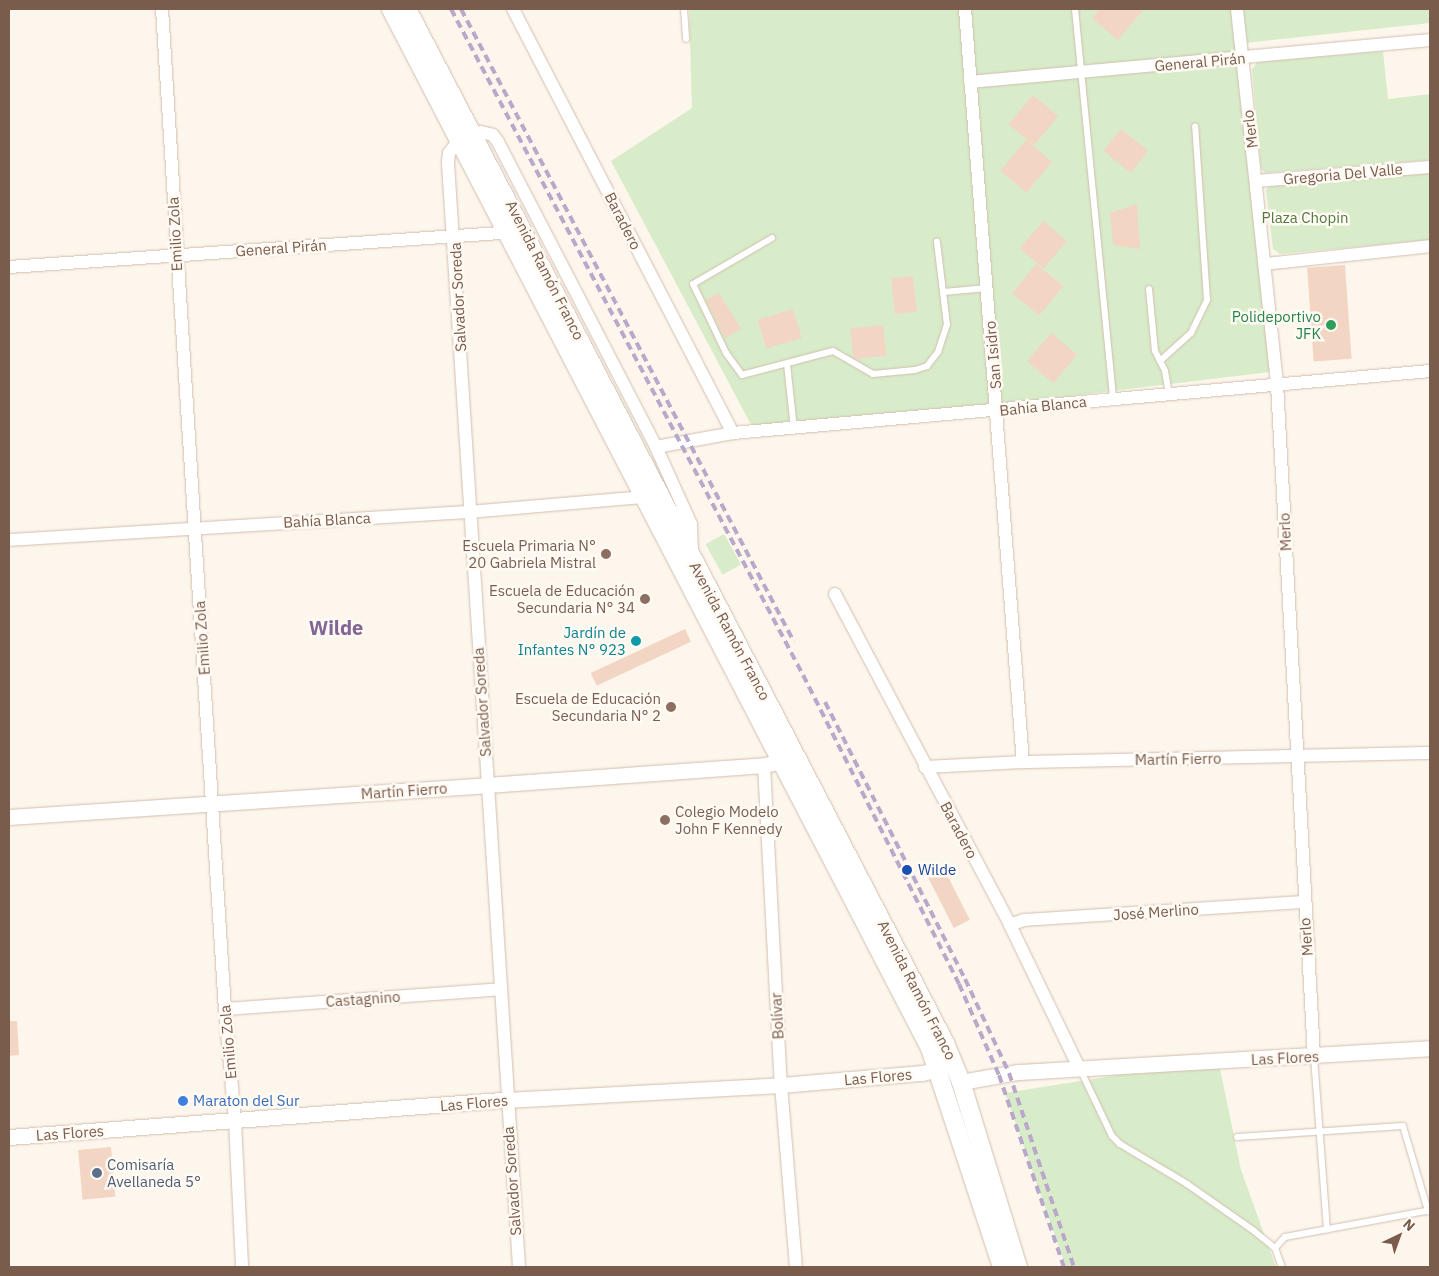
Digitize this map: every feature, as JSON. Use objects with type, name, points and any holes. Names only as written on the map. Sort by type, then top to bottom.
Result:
[{"type":"main road","name":"Avenida Ramón Franco","points":[[391,9],[466,137],[525,231],[692,559],[791,760],[938,1069],[1002,1267]]},
{"type":"main road","name":"Avenida Ramón Franco","points":[[407,9],[466,137],[507,233],[645,497],[945,1043],[961,1082],[1018,1267]]},
{"type":"street","name":"Emilio Zola","points":[[162,9],[225,1010],[236,1122],[242,1267]]},
{"type":"street","name":"Baradero","points":[[514,9],[733,433]]},
{"type":"street","name":"San Isidro","points":[[965,9],[998,411],[1023,762]]},
{"type":"street","name":"Merlo","points":[[1237,9],[1277,384],[1299,756],[1304,902],[1314,1057]]},
{"type":"street","name":"General Pirán","points":[[970,82],[1242,59],[1430,40]]},
{"type":"street","points":[[466,137],[487,132],[498,142],[656,447],[690,524],[692,559]]},
{"type":"street","name":"Salvador Soreda","points":[[466,137],[449,153],[448,162],[455,236],[469,512],[501,989],[506,1100],[519,1267]]},
{"type":"street","name":"Gregoria Del Valle","points":[[1256,181],[1430,167]]},
{"type":"street","name":"General Pirán","points":[[9,267],[525,231]]},
{"type":"street","points":[[525,231],[550,245]]},
{"type":"street","points":[[1265,264],[1430,246]]},
{"type":"street","name":"Bahía Blanca","points":[[656,447],[733,433],[998,411],[1430,371]]},
{"type":"street","name":"Bahía Blanca","points":[[9,540],[469,512],[645,497]]},
{"type":"street","name":"Baradero","points":[[835,594],[1010,925],[1079,1068]]},
{"type":"street","name":"Martín Fierro","points":[[925,767],[1023,762],[1430,753]]},
{"type":"street","name":"Martín Fierro","points":[[9,817],[487,786],[764,765],[791,760]]},
{"type":"street","name":"Bolívar","points":[[764,765],[781,1085],[796,1267]]},
{"type":"street","name":"José Merlino","points":[[1010,925],[1024,920],[1304,902]]},
{"type":"street","name":"Castagnino","points":[[225,1010],[501,989]]},
{"type":"street","name":"Las Flores","points":[[961,1082],[1018,1072],[1314,1057],[1430,1048]]},
{"type":"street","name":"Las Flores","points":[[9,1136],[236,1122],[506,1100],[781,1085],[922,1073],[938,1069]]},
{"type":"lane","points":[[684,9],[686,39]]},
{"type":"lane","points":[[1074,9],[1083,73],[1113,399]]},
{"type":"lane","points":[[1160,361],[1192,333],[1207,300],[1195,126]]},
{"type":"lane","points":[[772,238],[693,284],[737,371],[747,376],[833,351],[873,374],[915,370],[927,366],[938,352],[946,332],[944,292],[937,242]]},
{"type":"lane","points":[[944,292],[988,288]]},
{"type":"lane","points":[[1148,289],[1155,350],[1169,394]]},
{"type":"lane","points":[[786,364],[794,428]]},
{"type":"lane","points":[[1314,1057],[1327,1230]]},
{"type":"lane","points":[[1079,1068],[1112,1136],[1120,1144],[1187,1184],[1274,1248],[1282,1267]]},
{"type":"lane","points":[[1237,1137],[1403,1126],[1429,1211],[1284,1236],[1274,1248]]},
{"type":"green space","points":[[689,9],[1430,9],[1430,23],[1244,43],[1278,371],[756,434],[611,161],[692,108]]},
{"type":"green space","points":[[1383,51],[1388,99],[1430,94],[1430,160],[1265,173],[1261,168],[1252,70],[1257,62]]},
{"type":"green space","name":"Plaza Chopin","points":[[1430,172],[1430,240],[1280,254],[1273,249],[1266,190],[1269,186]]},
{"type":"green space","points":[[724,534],[741,565],[723,575],[706,544]]},
{"type":"green space","points":[[1218,1059],[1241,1170],[1276,1267],[1066,1267],[1005,1093]]},
{"type":"building","points":[[1100,9],[1144,9],[1118,40],[1092,18]]},
{"type":"building","points":[[1033,95],[1058,116],[1034,145],[1009,124]]},
{"type":"building","points":[[1121,129],[1148,151],[1131,173],[1103,151]]},
{"type":"building","points":[[1026,140],[1052,162],[1026,192],[1000,171]]},
{"type":"building","points":[[1137,204],[1140,249],[1113,245],[1110,213]]},
{"type":"building","points":[[1043,221],[1067,241],[1044,269],[1020,249]]},
{"type":"building","points":[[1036,264],[1063,286],[1039,316],[1012,294]]},
{"type":"building","name":"Polideportivo JFK","points":[[1345,265],[1352,359],[1314,361],[1307,268]]},
{"type":"building","points":[[913,276],[917,312],[895,314],[891,278]]},
{"type":"building","points":[[719,293],[741,329],[725,338],[706,300]]},
{"type":"building","points":[[793,309],[802,338],[766,349],[758,320]]},
{"type":"building","points":[[883,325],[886,356],[853,359],[850,328]]},
{"type":"building","points":[[1051,333],[1077,355],[1053,383],[1027,361]]},
{"type":"building","points":[[685,629],[691,642],[597,686],[591,673]]},
{"type":"building","points":[[944,869],[970,920],[954,928],[928,877]]},
{"type":"building","points":[[9,1021],[17,1021],[19,1055],[9,1056]]},
{"type":"building","name":"Comisaría Avellaneda 5°","points":[[111,1147],[115,1197],[82,1200],[78,1150]]},
{"type":"railway","points":[[451,9],[803,675],[959,984],[999,1075],[1064,1267]]},
{"type":"railway","points":[[461,9],[794,642]]},
{"type":"railway","points":[[825,702],[965,979],[1009,1073],[1074,1267]]},
{"type":"place","name":"Polideportivo JFK","points":[[1331,325]]},
{"type":"place","name":"Escuela Primaria N° 20 Gabriela Mistral","points":[[606,554]]},
{"type":"place","name":"Escuela de Educación Secundaria N° 34","points":[[645,599]]},
{"type":"place","name":"Jardín de Infantes N° 923","points":[[636,641]]},
{"type":"place","name":"Escuela de Educación Secundaria N° 2","points":[[671,707]]},
{"type":"place","name":"Colegio Modelo John F Kennedy","points":[[665,820]]},
{"type":"place","name":"Wilde","points":[[907,870]]},
{"type":"place","name":"Maraton del Sur","points":[[183,1101]]},
{"type":"place","name":"Comisaría Avellaneda 5°","points":[[97,1173]]},
{"type":"district","name":"Wilde","points":[[336,627]]}]
